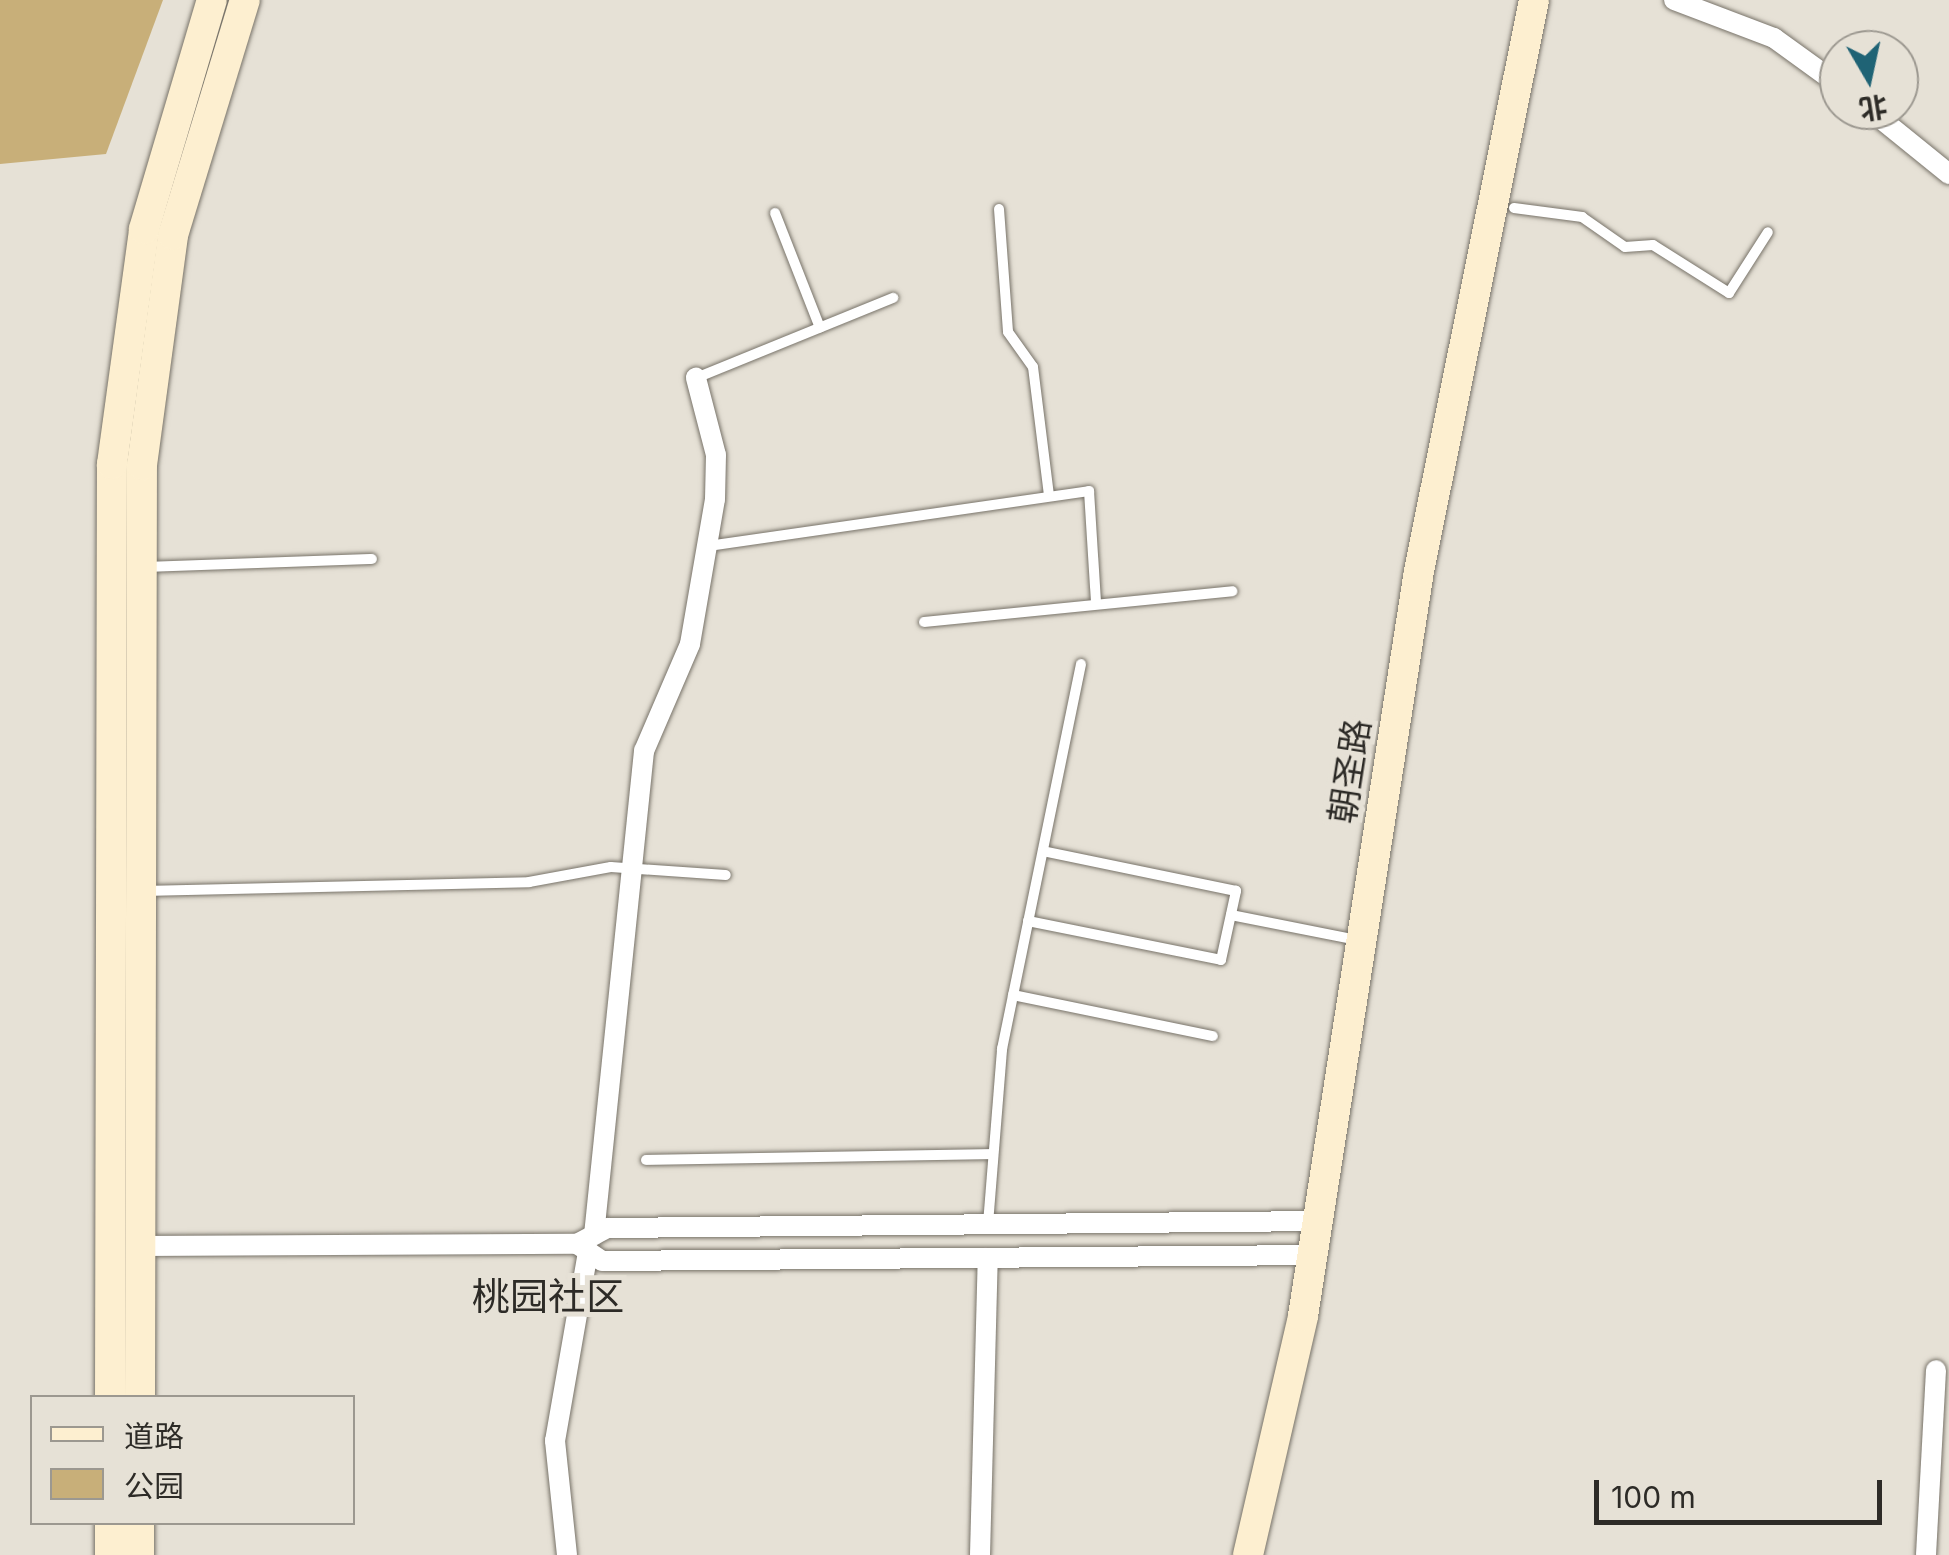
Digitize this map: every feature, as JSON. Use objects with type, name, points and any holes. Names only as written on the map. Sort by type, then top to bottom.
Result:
[{"type":"main road","points":[[110,1395],[112,464],[144,229],[212,0]]},
{"type":"main road","points":[[140,1395],[140,568],[147,400],[163,286],[199,131],[244,0]]},
{"type":"main road","name":"朝圣路","points":[[1248,1555],[1314,1255],[1419,571],[1534,0]]},
{"type":"main road","name":"朝圣路","points":[[1268,1555],[1323,1320],[1439,574],[1554,0]]},
{"type":"main road","points":[[110,1525],[110,1555]]},
{"type":"main road","points":[[139,1525],[139,1555]]},
{"type":"street","points":[[1674,0],[1774,38],[1819,71]]},
{"type":"street","points":[[1895,130],[1949,174]]},
{"type":"street","points":[[567,1555],[556,1441],[586,1243],[644,751],[687,654],[708,546],[716,455],[696,378]]},
{"type":"street","points":[[140,1246],[586,1243],[608,1228],[1320,1220]]},
{"type":"street","points":[[586,1243],[602,1261],[1314,1255]]},
{"type":"street","points":[[980,1555],[988,1258]]},
{"type":"street","points":[[1926,1555],[1936,1370]]},
{"type":"lane","points":[[1514,208],[1582,217],[1624,247],[1653,245],[1729,294],[1768,232]]},
{"type":"lane","points":[[999,209],[1008,332],[1033,367],[1049,496]]},
{"type":"lane","points":[[774,214],[820,328]]},
{"type":"lane","points":[[696,378],[893,298]]},
{"type":"lane","points":[[708,546],[1088,491],[1096,601]]},
{"type":"lane","points":[[140,568],[372,559]]},
{"type":"lane","points":[[924,622],[1096,601],[1232,591]]},
{"type":"lane","points":[[988,1224],[991,1154],[1013,995],[1081,664]]},
{"type":"lane","points":[[1028,921],[1221,960],[1236,891],[1042,852]]},
{"type":"lane","points":[[141,892],[529,882],[633,868],[726,875]]},
{"type":"lane","points":[[1230,914],[1361,941]]},
{"type":"lane","points":[[1013,995],[1213,1036]]},
{"type":"lane","points":[[646,1160],[991,1154]]},
{"type":"green space","points":[[0,0],[163,0],[106,154],[0,164]]},
{"type":"district","name":"桃园社区","points":[[548,1297]]}]
